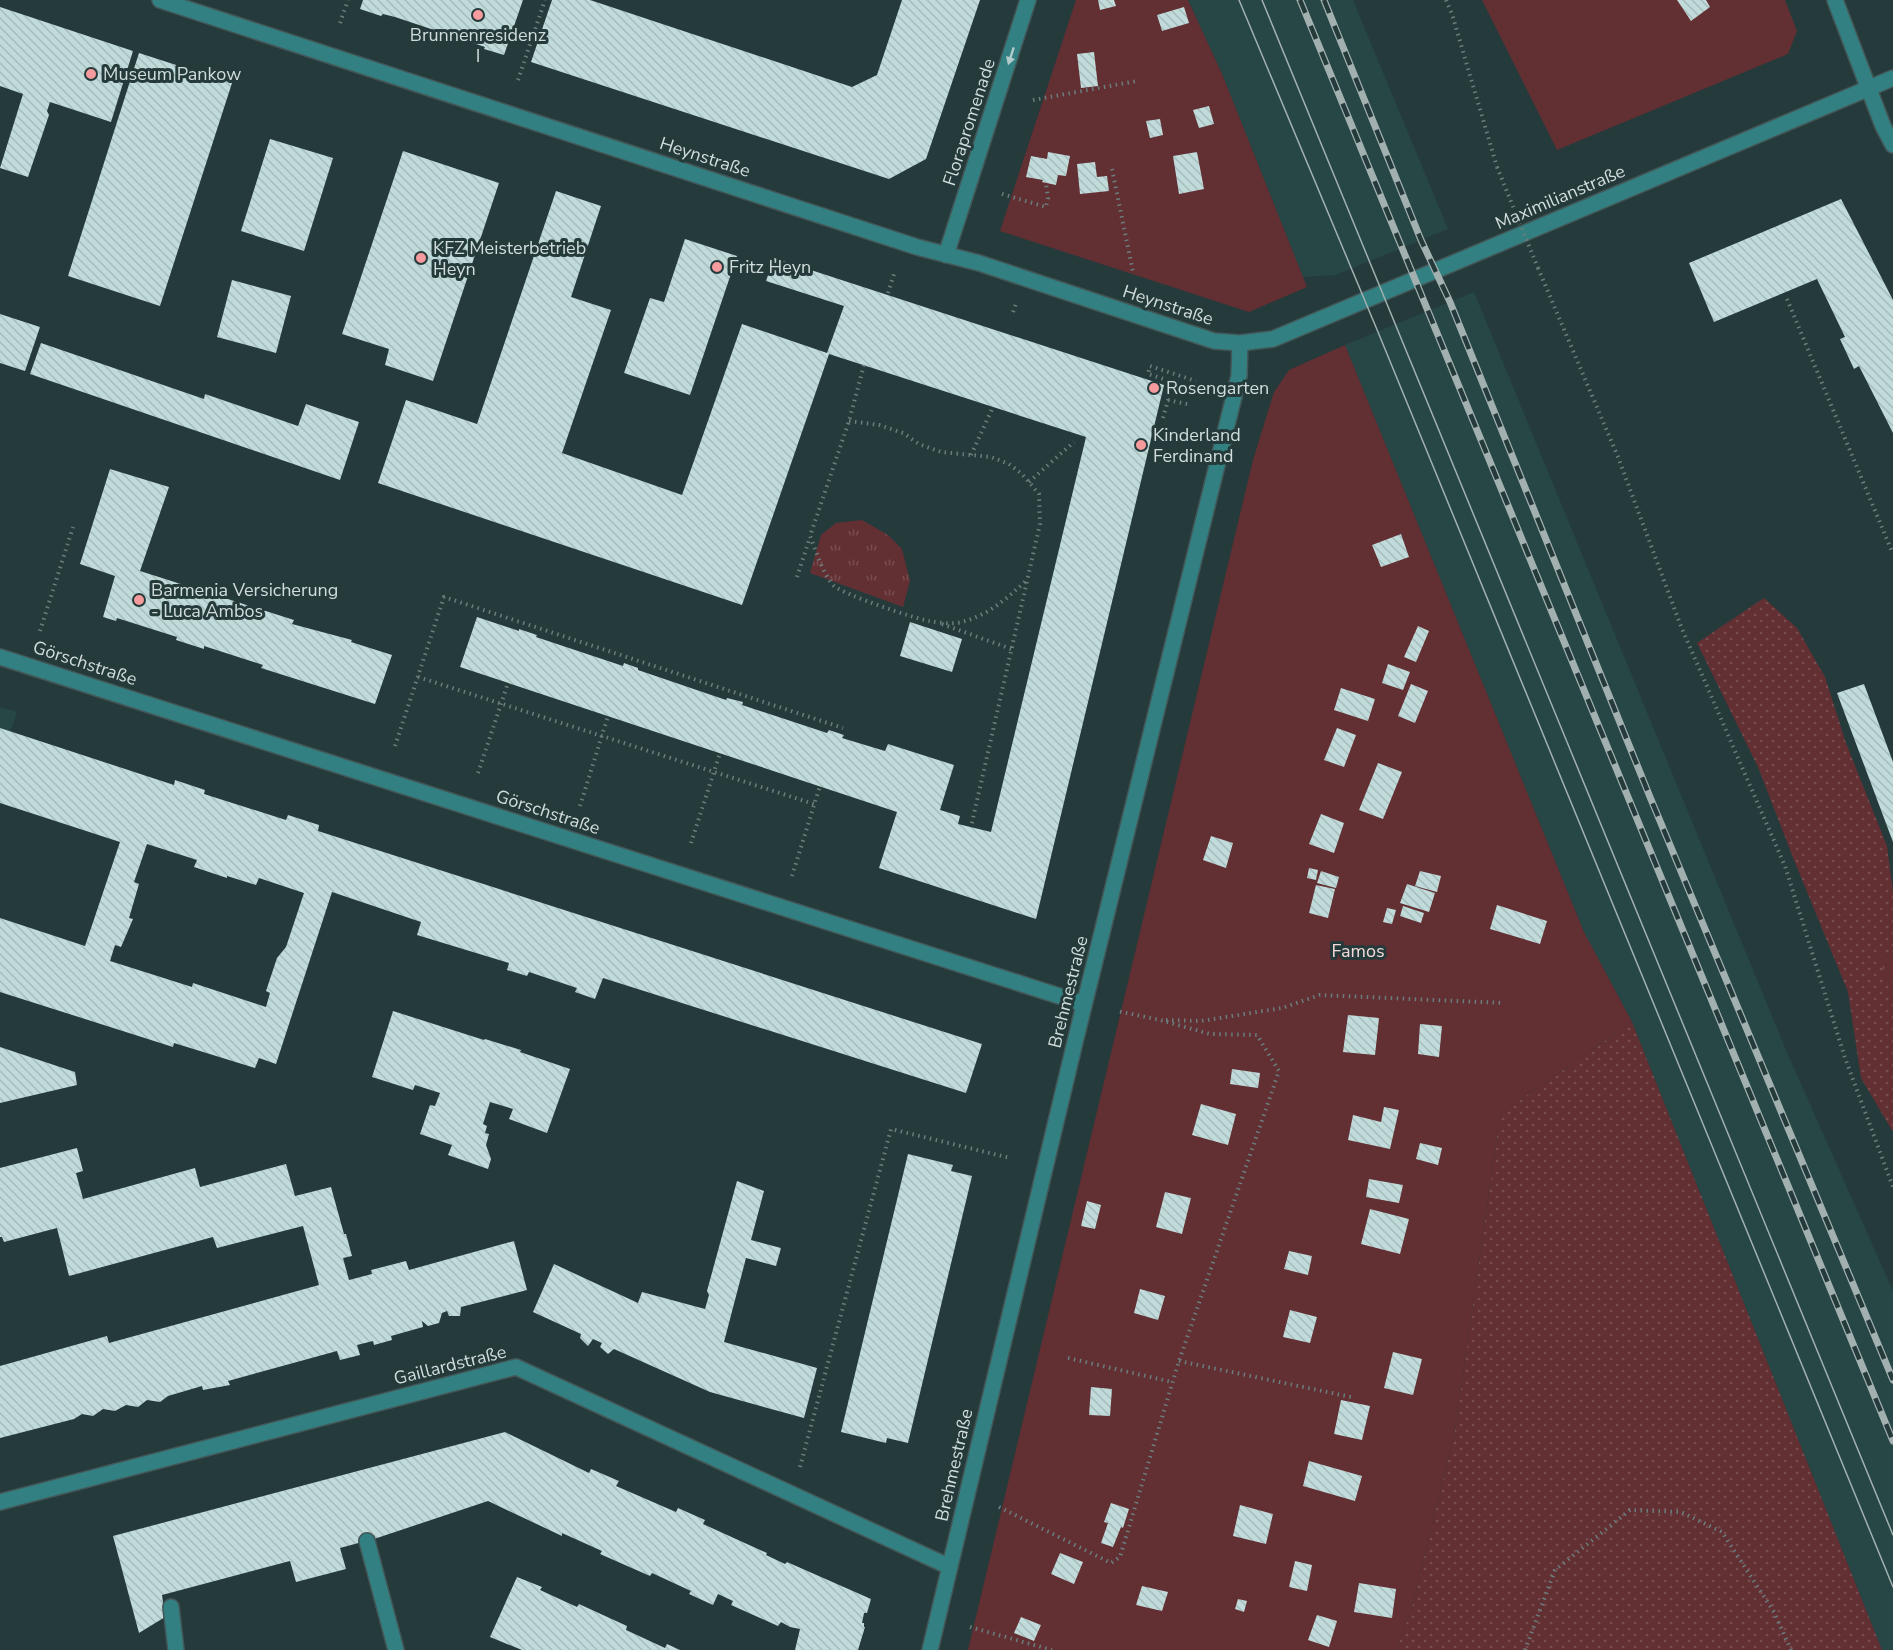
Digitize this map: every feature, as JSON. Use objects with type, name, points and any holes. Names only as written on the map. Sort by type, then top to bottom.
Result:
[{"type":"street","name":"Heynstraße","points":[[160,0],[869,232],[1016,275],[1214,341],[1240,343]]},
{"type":"street","name":"Florapromenade","points":[[946,255],[1028,0]]},
{"type":"street","points":[[1835,0],[1883,126],[1893,146]]},
{"type":"street","name":"Maximilianstraße","points":[[1240,343],[1273,339],[1893,78]]},
{"type":"street","name":"Brehmestraße","points":[[930,1650],[1084,1004],[1239,376],[1240,343]]},
{"type":"street","name":"Görschstraße","points":[[0,657],[1084,1004]]},
{"type":"street","name":"Gaillardstraße","points":[[0,1502],[516,1366],[950,1568]]},
{"type":"street","points":[[367,1540],[396,1650]]},
{"type":"street","points":[[171,1607],[176,1650]]},
{"type":"path","points":[[340,23],[348,0]]},
{"type":"path","points":[[519,80],[545,0]]},
{"type":"path","points":[[1446,0],[1497,166],[1618,457],[1682,629],[1785,866],[1845,1058],[1893,1187]]},
{"type":"path","points":[[1033,100],[1137,81]]},
{"type":"path","points":[[1112,169],[1133,272]]},
{"type":"path","points":[[1002,194],[1046,207],[1048,198],[1046,183]]},
{"type":"path","points":[[888,293],[894,274]]},
{"type":"path","points":[[1787,299],[1893,554]]},
{"type":"path","points":[[1013,312],[1016,304]]},
{"type":"path","points":[[797,577],[849,421],[864,365]]},
{"type":"path","points":[[1163,417],[1173,382],[1148,374],[1150,366],[1196,381]]},
{"type":"path","points":[[1168,400],[1191,405]]},
{"type":"path","points":[[971,455],[993,407]]},
{"type":"path","points":[[849,421],[879,425],[903,433],[919,444],[941,452],[991,457],[1009,464],[1039,494],[1040,524],[971,827]]},
{"type":"path","points":[[1029,483],[1074,442]]},
{"type":"path","points":[[40,631],[73,527]]},
{"type":"path","points":[[810,536],[821,564],[834,585],[861,598],[927,621],[964,622],[996,608],[1027,580]]},
{"type":"path","points":[[395,746],[444,597],[843,728]]},
{"type":"path","points":[[936,622],[1011,649]]},
{"type":"path","points":[[418,677],[814,804]]},
{"type":"path","points":[[478,773],[508,683]]},
{"type":"path","points":[[580,807],[608,716]]},
{"type":"path","points":[[691,843],[720,753]]},
{"type":"path","points":[[792,876],[820,786]]},
{"type":"path","points":[[1160,1020],[1201,1021],[1282,1008],[1320,995],[1503,1003]]},
{"type":"path","points":[[999,1507],[1111,1563],[1120,1557],[1179,1361],[1279,1071],[1257,1035],[1210,1034],[1117,1011]]},
{"type":"path","points":[[800,1467],[891,1129],[1010,1158]]},
{"type":"path","points":[[1068,1358],[1173,1382]]},
{"type":"path","points":[[1179,1361],[1351,1397]]},
{"type":"path","points":[[1525,1650],[1556,1570],[1630,1510],[1681,1512],[1722,1532],[1774,1612],[1791,1650]]},
{"type":"path","points":[[970,1627],[1052,1650]]},
{"type":"shaded area","points":[[1188,0],[1353,0],[1448,229],[1336,275],[1303,277],[1222,74]]},
{"type":"shaded area","points":[[1474,292],[1786,1050],[1893,1291],[1893,1650],[1882,1650],[1632,1022],[1584,932],[1345,345]]},
{"type":"shaded area","points":[[0,707],[17,712],[0,763]]},
{"type":"green space","points":[[1076,0],[1188,0],[1222,74],[1307,287],[1249,312],[1000,231]]},
{"type":"green space","points":[[1482,0],[1785,0],[1797,31],[1788,54],[1557,150]]},
{"type":"green space","name":"Famos","points":[[1345,345],[1584,932],[1632,1022],[1500,1114],[1454,1435],[1411,1611],[1396,1650],[968,1650],[1253,460],[1274,392],[1289,370]]},
{"type":"green space","points":[[862,520],[888,535],[902,549],[910,581],[903,607],[810,573],[821,535],[836,523]]},
{"type":"green space","points":[[1764,598],[1797,628],[1825,677],[1846,743],[1887,846],[1893,892],[1893,1132],[1861,1078],[1848,992],[1758,767],[1697,643]]},
{"type":"green space","points":[[1893,951],[1893,998],[1878,957]]},
{"type":"green space","points":[[1632,1022],[1882,1650],[1396,1650],[1411,1611],[1454,1435],[1500,1114]]},
{"type":"building","name":"Brunnenresidenz I","points":[[363,0],[523,0],[504,55],[395,17],[383,14],[381,16],[360,9]]},
{"type":"building","points":[[552,0],[590,0],[852,87],[877,75],[902,0],[980,0],[926,159],[889,179],[531,62]]},
{"type":"building","points":[[1098,0],[1114,0],[1116,6],[1100,10]]},
{"type":"building","points":[[1677,0],[1706,0],[1710,7],[1691,21]]},
{"type":"building","points":[[0,7],[133,51],[111,122],[50,102],[47,111],[49,115],[28,177],[0,168],[23,94],[0,86]]},
{"type":"building","points":[[1184,7],[1189,23],[1162,31],[1157,15]]},
{"type":"building","points":[[1094,52],[1098,86],[1081,88],[1077,54]]},
{"type":"building","points":[[139,53],[232,83],[160,306],[68,276]]},
{"type":"building","points":[[1209,106],[1214,124],[1199,128],[1193,110]]},
{"type":"building","points":[[1160,119],[1163,135],[1150,138],[1146,121]]},
{"type":"building","points":[[270,139],[333,158],[304,251],[241,231]]},
{"type":"building","name":"KFZ Meisterbetrieb Heyn","points":[[403,151],[499,183],[433,381],[385,365],[389,349],[342,334]]},
{"type":"building","points":[[1048,152],[1070,156],[1066,176],[1058,175],[1056,185],[1026,177],[1031,156],[1047,159]]},
{"type":"building","points":[[1197,152],[1204,189],[1179,194],[1173,156]]},
{"type":"building","points":[[1095,162],[1097,177],[1107,176],[1109,191],[1080,194],[1077,164]]},
{"type":"building","points":[[556,191],[601,206],[571,297],[611,310],[562,453],[682,495],[742,324],[827,353],[844,306],[766,281],[774,258],[1164,385],[1036,919],[879,868],[897,812],[460,667],[477,617],[519,631],[519,629],[537,635],[536,637],[623,666],[624,663],[638,670],[726,700],[727,698],[743,702],[742,705],[827,733],[829,730],[844,735],[842,738],[885,751],[888,744],[954,765],[940,810],[960,816],[958,824],[991,832],[1086,437],[829,354],[742,605],[378,483],[406,400],[477,424]]},
{"type":"building","points":[[1841,199],[1893,300],[1893,433],[1859,366],[1854,369],[1840,339],[1845,337],[1817,279],[1714,322],[1689,263]]},
{"type":"building","points":[[685,239],[737,256],[690,395],[624,373],[650,298],[664,302]]},
{"type":"building","points":[[232,280],[291,296],[276,353],[217,337]]},
{"type":"building","points":[[0,314],[40,327],[25,371],[0,363]]},
{"type":"building","points":[[41,343],[204,399],[205,394],[298,426],[306,404],[359,422],[340,480],[30,374]]},
{"type":"building","points":[[110,469],[169,487],[140,571],[294,620],[292,624],[352,640],[351,642],[392,655],[375,704],[261,668],[263,665],[204,646],[204,649],[176,640],[177,637],[117,618],[116,621],[103,617],[115,576],[80,564]]},
{"type":"building","points":[[1401,534],[1409,557],[1381,567],[1372,545]]},
{"type":"building","points":[[910,622],[962,639],[952,672],[900,656]]},
{"type":"building","points":[[1418,626],[1429,631],[1416,662],[1404,657]]},
{"type":"building","points":[[1388,664],[1410,672],[1403,690],[1382,683]]},
{"type":"building","points":[[1411,684],[1428,691],[1415,723],[1398,716]]},
{"type":"building","points":[[1864,684],[1893,762],[1893,842],[1837,693]]},
{"type":"building","points":[[1341,688],[1375,699],[1368,721],[1334,710]]},
{"type":"building","points":[[0,728],[174,785],[175,780],[205,790],[204,794],[286,820],[288,815],[319,825],[318,831],[982,1044],[966,1093],[603,978],[595,999],[575,992],[577,988],[529,972],[527,976],[507,970],[509,963],[417,935],[421,922],[332,892],[276,1064],[259,1058],[255,1068],[174,1043],[173,1047],[0,992],[0,918],[85,946],[120,842],[0,803]],"holes":[[[147,844],[197,860],[194,867],[227,878],[227,876],[256,885],[259,878],[304,893],[286,947],[277,958],[266,991],[270,993],[266,1007],[193,983],[192,987],[110,961],[115,945],[121,947],[133,919],[129,918],[139,884],[134,882]]]},
{"type":"building","points":[[1337,728],[1356,735],[1344,767],[1324,760]]},
{"type":"building","points":[[1378,763],[1402,772],[1383,819],[1359,810]]},
{"type":"building","points":[[1321,814],[1344,823],[1334,853],[1309,844]]},
{"type":"building","points":[[1211,836],[1233,843],[1226,868],[1203,860]]},
{"type":"building","points":[[1309,868],[1318,870],[1316,880],[1307,878]]},
{"type":"building","points":[[1321,871],[1339,877],[1336,888],[1317,883]]},
{"type":"building","points":[[1420,871],[1441,876],[1437,892],[1415,886]]},
{"type":"building","points":[[1407,884],[1435,893],[1429,912],[1400,903]]},
{"type":"building","points":[[1316,885],[1335,889],[1328,918],[1309,913]]},
{"type":"building","points":[[1497,905],[1547,921],[1540,944],[1490,929]]},
{"type":"building","points":[[1403,906],[1424,913],[1421,923],[1400,916]]},
{"type":"building","points":[[1387,908],[1396,910],[1392,924],[1383,922]]},
{"type":"building","points":[[393,1011],[521,1050],[520,1052],[570,1069],[547,1133],[509,1119],[513,1109],[490,1102],[483,1124],[487,1126],[485,1133],[489,1134],[486,1145],[491,1159],[488,1169],[448,1155],[452,1145],[420,1134],[430,1105],[435,1106],[440,1093],[415,1085],[413,1090],[372,1077]]},
{"type":"building","points":[[1348,1015],[1379,1018],[1375,1055],[1343,1052]]},
{"type":"building","points":[[1420,1024],[1442,1026],[1439,1057],[1418,1054]]},
{"type":"building","points":[[0,1047],[75,1072],[77,1085],[0,1103]]},
{"type":"building","points":[[1232,1069],[1260,1073],[1258,1088],[1230,1084]]},
{"type":"building","points":[[1201,1104],[1236,1114],[1228,1145],[1192,1135]]},
{"type":"building","points":[[1384,1107],[1399,1110],[1390,1149],[1348,1140],[1353,1115],[1381,1122]]},
{"type":"building","points":[[1420,1143],[1442,1148],[1438,1165],[1416,1159]]},
{"type":"building","points":[[77,1148],[83,1171],[76,1173],[83,1199],[195,1168],[200,1187],[286,1164],[295,1196],[331,1187],[352,1256],[343,1258],[349,1280],[372,1274],[371,1270],[406,1261],[409,1270],[514,1241],[527,1290],[461,1307],[460,1316],[449,1316],[447,1311],[442,1313],[439,1323],[428,1326],[422,1321],[423,1327],[391,1336],[392,1340],[374,1345],[373,1341],[357,1345],[360,1355],[340,1360],[337,1351],[228,1381],[230,1385],[203,1390],[202,1386],[168,1396],[160,1402],[147,1400],[138,1407],[126,1405],[115,1411],[103,1409],[93,1416],[82,1414],[74,1419],[0,1438],[0,1366],[107,1336],[109,1343],[319,1285],[303,1226],[217,1248],[213,1237],[69,1276],[57,1228],[4,1242],[0,1237],[0,1168]]},
{"type":"building","points":[[908,1154],[953,1165],[951,1171],[972,1176],[908,1443],[887,1438],[886,1443],[841,1432]]},
{"type":"building","points":[[1369,1179],[1403,1185],[1399,1203],[1366,1197]]},
{"type":"building","points":[[737,1181],[764,1191],[751,1240],[781,1248],[776,1266],[746,1258],[724,1342],[817,1368],[804,1418],[710,1392],[614,1349],[608,1354],[600,1347],[602,1343],[593,1339],[588,1346],[580,1338],[581,1334],[533,1312],[554,1264],[638,1303],[642,1292],[705,1309],[709,1295],[707,1291]]},
{"type":"building","points":[[1165,1192],[1191,1198],[1182,1234],[1156,1227]]},
{"type":"building","points":[[1087,1201],[1101,1205],[1095,1229],[1081,1226]]},
{"type":"building","points":[[1370,1209],[1409,1219],[1400,1254],[1361,1244]]},
{"type":"building","points":[[1289,1251],[1312,1256],[1308,1275],[1284,1269]]},
{"type":"building","points":[[1140,1289],[1165,1296],[1158,1320],[1134,1313]]},
{"type":"building","points":[[1290,1310],[1317,1317],[1310,1343],[1283,1337]]},
{"type":"building","points":[[1393,1352],[1422,1359],[1413,1395],[1384,1388]]},
{"type":"building","points":[[1091,1387],[1112,1389],[1110,1416],[1089,1415]]},
{"type":"building","points":[[1341,1400],[1370,1406],[1362,1440],[1334,1434]]},
{"type":"building","points":[[505,1432],[589,1473],[591,1469],[619,1481],[616,1486],[676,1512],[678,1508],[705,1520],[703,1524],[767,1553],[766,1555],[785,1564],[787,1562],[871,1599],[867,1613],[864,1613],[862,1623],[865,1627],[858,1650],[795,1650],[800,1629],[781,1622],[778,1626],[731,1605],[733,1601],[718,1594],[713,1605],[689,1594],[691,1591],[652,1573],[650,1576],[600,1554],[602,1551],[562,1533],[562,1536],[488,1501],[340,1548],[346,1569],[296,1582],[290,1561],[162,1595],[165,1617],[139,1633],[113,1536]]},
{"type":"building","points":[[1309,1461],[1362,1476],[1355,1501],[1303,1486]]},
{"type":"building","points":[[1111,1503],[1129,1509],[1123,1528],[1121,1527],[1113,1547],[1101,1543],[1108,1523],[1104,1522]]},
{"type":"building","points":[[1240,1505],[1273,1514],[1266,1544],[1233,1536]]},
{"type":"building","points":[[1060,1553],[1083,1562],[1074,1584],[1051,1574]]},
{"type":"building","points":[[1295,1561],[1312,1565],[1307,1591],[1289,1587]]},
{"type":"building","points":[[517,1577],[542,1587],[540,1590],[577,1607],[579,1604],[627,1626],[626,1630],[665,1648],[667,1644],[680,1650],[522,1650],[490,1637]]},
{"type":"building","points":[[1359,1583],[1396,1589],[1392,1618],[1354,1612]]},
{"type":"building","points":[[1142,1586],[1168,1592],[1162,1611],[1136,1605]]},
{"type":"building","points":[[1238,1599],[1247,1601],[1244,1612],[1235,1609]]},
{"type":"building","points":[[1317,1615],[1337,1621],[1329,1647],[1308,1640]]},
{"type":"building","points":[[1021,1617],[1041,1625],[1034,1641],[1014,1633]]},
{"type":"tram line","points":[[1239,0],[1378,332],[1893,1587]]},
{"type":"tram line","points":[[1262,0],[1893,1535]]},
{"type":"railway","points":[[1300,0],[1893,1441]]},
{"type":"railway","points":[[1324,0],[1421,240],[1450,302],[1650,797],[1893,1380]]},
{"type":"place","name":"Brunnenresidenz I","points":[[478,15]]},
{"type":"place","name":"Museum Pankow","points":[[91,74]]},
{"type":"place","name":"KFZ Meisterbetrieb Heyn","points":[[421,258]]},
{"type":"place","name":"Fritz Heyn","points":[[717,267]]},
{"type":"place","name":"Rosengarten","points":[[1154,388]]},
{"type":"place","name":"Kinderland Ferdinand","points":[[1141,445]]},
{"type":"place","name":"Barmenia Versicherung - Luca Ambos","points":[[139,600]]}]
